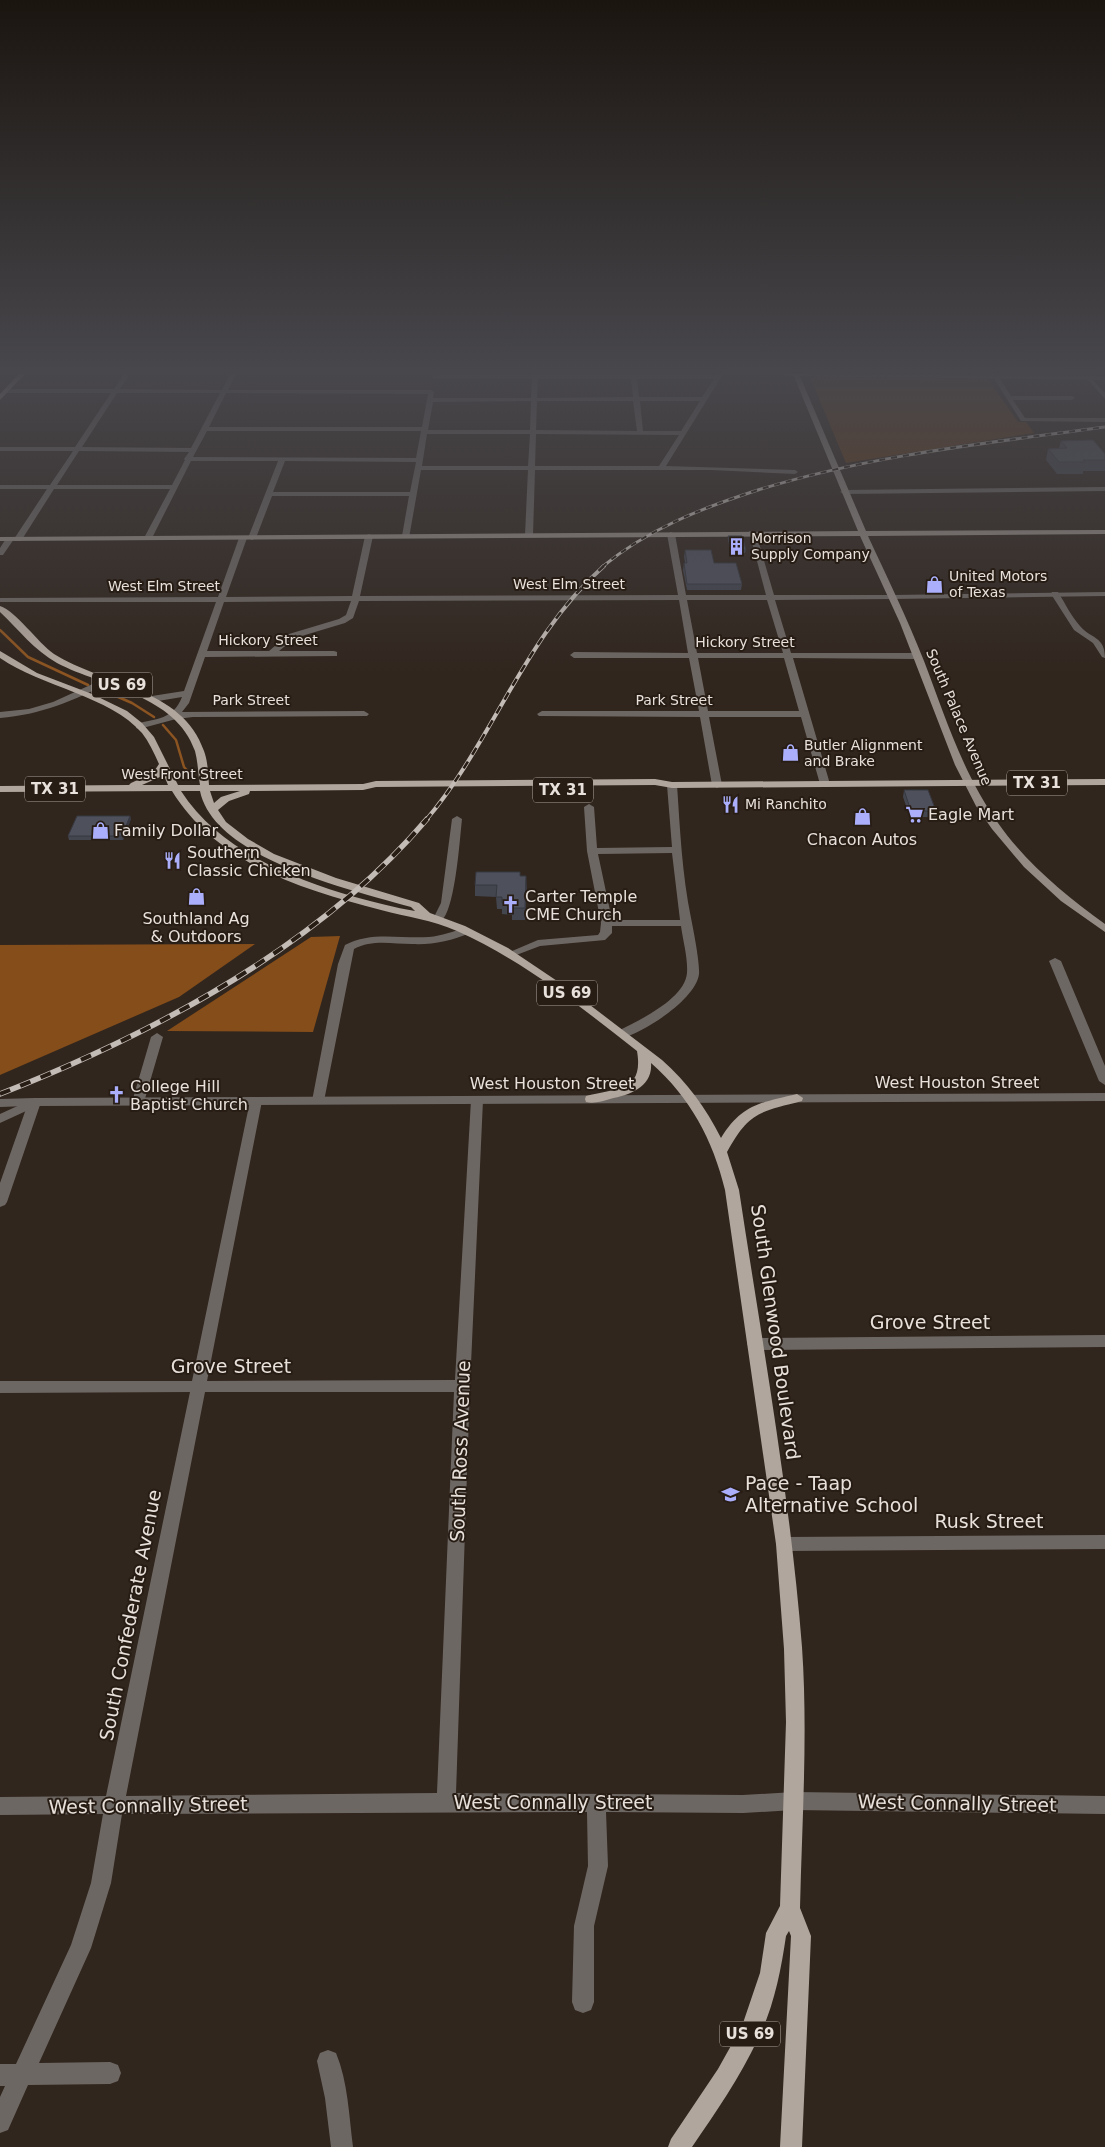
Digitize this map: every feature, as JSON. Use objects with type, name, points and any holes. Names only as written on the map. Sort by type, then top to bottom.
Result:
[{"type":"main road","name":"South Palace Avenue","points":[[837,474],[892,597],[969,783],[996,826],[1023,859],[1059,894],[1105,929]]},
{"type":"main road","points":[[0,539],[1105,532]]},
{"type":"main road","name":"South Glenwood Boulevard","points":[[2,610],[31,642],[48,654],[71,666],[152,699],[175,716],[189,730],[197,746],[203,764],[205,788],[212,810],[240,837],[276,858],[329,879],[415,905],[425,914]]},
{"type":"main road","name":"South Glenwood Boulevard","points":[[1,655],[30,673],[115,709],[140,726],[152,741],[175,788],[191,812],[210,831],[239,852],[268,868],[306,883],[404,913],[425,914],[439,919],[511,954],[644,1051],[674,1078],[709,1126],[721,1151],[732,1190],[784,1544],[793,1658],[794,1801],[790,1908],[801,1936],[791,2147]]},
{"type":"main road","points":[[124,788],[153,777],[160,772],[164,764]]},
{"type":"main road","name":"West Front Street","points":[[0,789],[363,787],[376,792],[386,792],[658,790],[672,785],[1105,782]]},
{"type":"main road","points":[[212,810],[225,799],[260,788]]},
{"type":"main road","points":[[591,1099],[623,1092],[636,1085],[645,1070],[644,1051]]},
{"type":"main road","points":[[721,1151],[734,1126],[742,1117],[764,1106],[797,1098]]},
{"type":"main road","name":"South Glenwood Boulevard","points":[[679,2147],[726,2077],[751,2031],[766,1989],[776,1933],[790,1908]]},
{"type":"street","points":[[0,553],[14,539],[61,474]]},
{"type":"street","points":[[148,538],[180,474]]},
{"type":"street","points":[[175,716],[187,693],[221,599],[277,474]]},
{"type":"street","points":[[406,536],[417,474]]},
{"type":"street","points":[[529,535],[531,474]]},
{"type":"street","points":[[0,487],[174,487]]},
{"type":"street","points":[[844,492],[1105,490]]},
{"type":"street","points":[[269,494],[414,494]]},
{"type":"street","points":[[752,533],[825,784]]},
{"type":"street","points":[[672,534],[692,655],[717,785]]},
{"type":"street","points":[[271,654],[292,636],[347,619],[356,598],[369,536]]},
{"type":"street","points":[[1055,594],[1078,628],[1096,641],[1105,655]]},
{"type":"street","name":"West Elm Street","points":[[0,600],[769,596],[985,597],[1105,594]]},
{"type":"street","name":"West Elm Street","points":[[2,610],[15,603],[34,600]]},
{"type":"street","name":"Hickory Street","points":[[202,654],[334,654]]},
{"type":"street","name":"Hickory Street","points":[[574,655],[917,656]]},
{"type":"street","points":[[0,715],[43,709],[81,694],[108,680]]},
{"type":"street","points":[[152,699],[187,693]]},
{"type":"street","name":"Park Street","points":[[140,726],[175,716],[364,714]]},
{"type":"street","name":"Park Street","points":[[542,714],[806,714]]},
{"type":"street","points":[[622,1034],[665,1010],[687,987],[694,970],[677,850],[672,785]]},
{"type":"street","points":[[511,954],[541,942],[601,938],[606,933],[607,923],[592,851],[589,807]]},
{"type":"street","points":[[439,919],[446,903],[457,819]]},
{"type":"street","points":[[592,851],[677,850]]},
{"type":"street","points":[[607,923],[688,923]]},
{"type":"street","points":[[318,1101],[348,952],[354,944],[366,941],[428,941],[443,939],[466,931]]},
{"type":"street","points":[[1055,961],[1105,1080]]},
{"type":"street","points":[[138,1102],[157,1036]]},
{"type":"street","name":"West Houston Street","points":[[0,1103],[1105,1098]]},
{"type":"street","name":"South Ross Avenue","points":[[446,1802],[462,1386],[477,1100]]},
{"type":"street","name":"South Confederate Avenue","points":[[0,2122],[81,1948],[101,1883],[114,1806],[256,1101]]},
{"type":"street","points":[[0,1119],[35,1102]]},
{"type":"street","points":[[0,1202],[35,1102]]},
{"type":"street","name":"Grove Street","points":[[755,1344],[1105,1341]]},
{"type":"street","name":"Grove Street","points":[[0,1387],[462,1386]]},
{"type":"street","name":"Rusk Street","points":[[784,1544],[1105,1542]]},
{"type":"street","name":"West Connally Street","points":[[0,1806],[446,1802],[743,1804],[794,1801],[1105,1804]]},
{"type":"street","points":[[583,2002],[584,1926],[598,1866],[596,1802]]},
{"type":"street","points":[[328,2061],[336,2098],[342,2147]]},
{"type":"street","points":[[0,2075],[110,2072]]},
{"type":"shaded area","points":[[340,936],[313,1032],[167,1031],[311,937]]},
{"type":"shaded area","points":[[255,944],[179,997],[0,1075],[0,945]]},
{"type":"building","name":"Morrison Supply Company","points":[[728,536],[742,536],[746,550],[732,550]]},
{"type":"building","name":"Morrison Supply Company","points":[[685,550],[711,550],[714,563],[736,563],[742,584],[687,584],[684,563],[687,563]]},
{"type":"building","points":[[904,790],[928,790],[936,811],[911,811]]},
{"type":"building","name":"Family Dollar","points":[[77,816],[130,816],[122,836],[68,836]]},
{"type":"building","points":[[476,872],[520,872],[520,876],[526,876],[525,908],[512,908],[512,903],[502,903],[502,897],[496,897],[497,885],[475,885]]},
{"type":"waterway","points":[[0,630],[28,657],[88,685]]},
{"type":"waterway","points":[[102,690],[132,703],[154,717]]},
{"type":"waterway","points":[[163,725],[176,740],[184,767],[192,776]]},
{"type":"railway","points":[[602,567],[638,541],[696,512],[758,490],[817,474]]},
{"type":"railway","points":[[426,820],[450,789],[471,757],[552,624],[576,593],[604,566]]},
{"type":"railway","points":[[0,1094],[116,1044],[230,982],[285,946],[336,907],[384,865],[427,819]]},
{"type":"place","name":"Morrison Supply Company","points":[[737,546]]},
{"type":"place","name":"United Motors of Texas","points":[[935,584]]},
{"type":"place","name":"Butler Alignment and Brake","points":[[790,753]]},
{"type":"place","name":"Mi Ranchito","points":[[731,804]]},
{"type":"place","name":"Eagle Mart","points":[[914,814]]},
{"type":"place","name":"Chacon Autos","points":[[862,817]]},
{"type":"place","name":"Family Dollar","points":[[100,830]]},
{"type":"place","name":"Southern Classic Chicken","points":[[173,861]]},
{"type":"place","name":"Southland Ag & Outdoors","points":[[196,896]]},
{"type":"place","name":"Carter Temple CME Church","points":[[511,905]]},
{"type":"place","name":"College Hill Baptist Church","points":[[116,1095]]},
{"type":"place","name":"Pace - Taap Alternative School","points":[[731,1494]]}]
